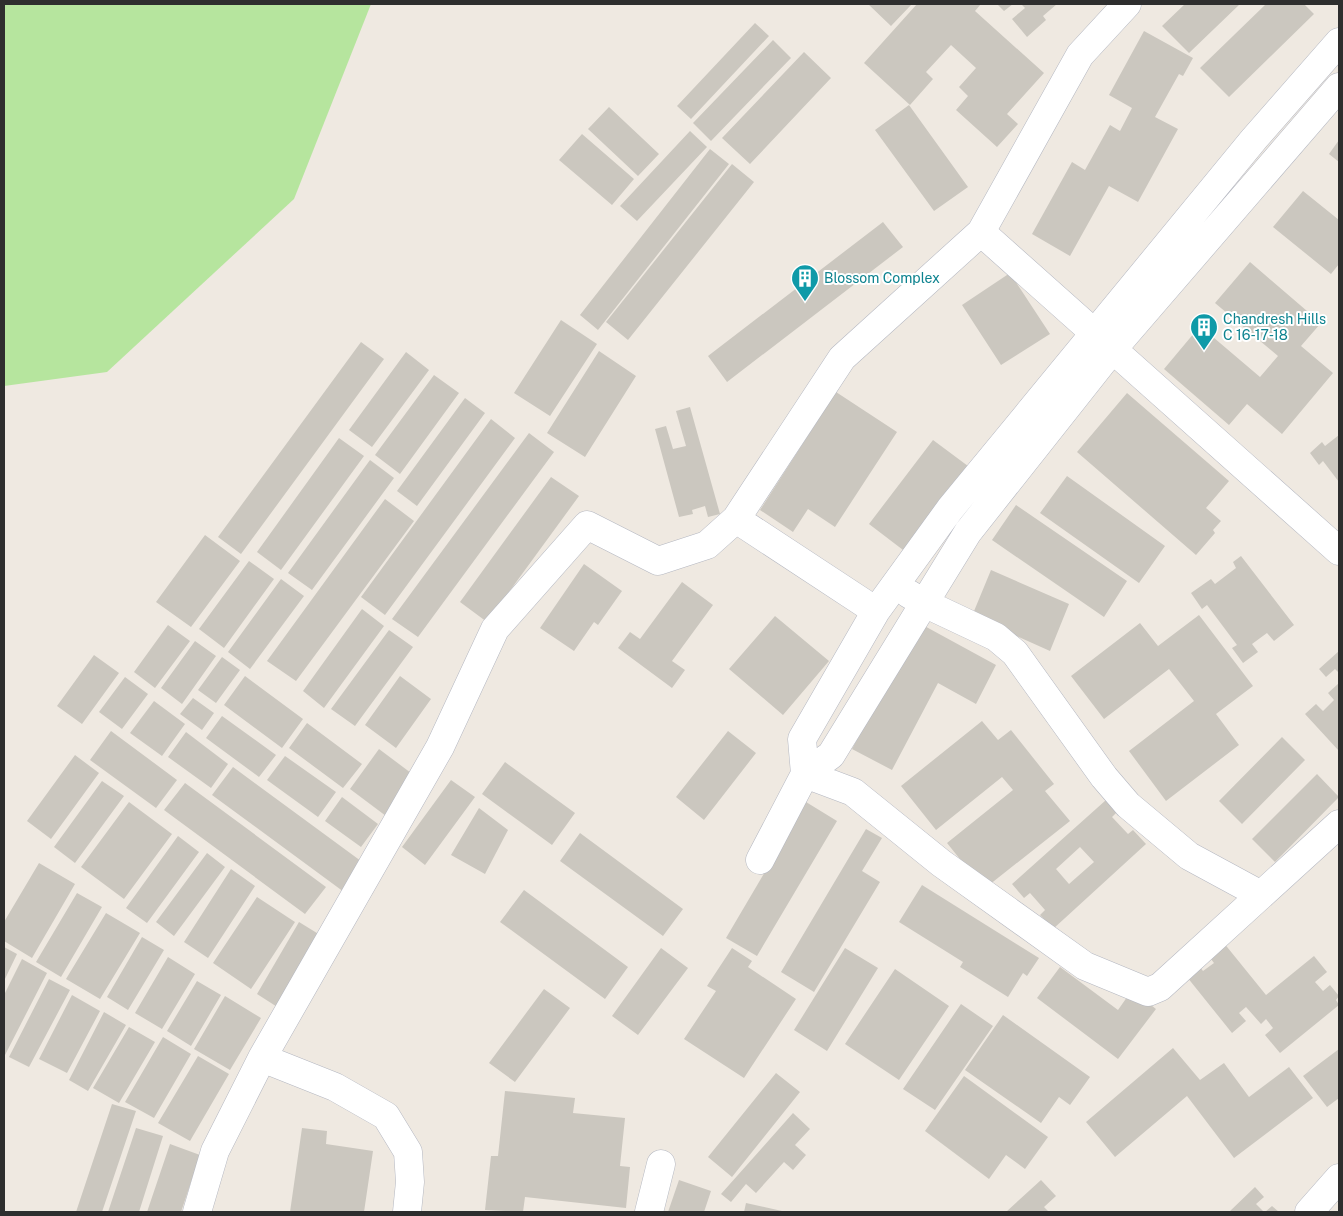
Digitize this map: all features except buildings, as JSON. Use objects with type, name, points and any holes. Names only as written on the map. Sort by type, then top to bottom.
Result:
[{"type":"street","points":[[197,1212],[215,1151],[262,1058],[440,747],[495,630],[586,525],[658,561],[707,545],[736,520],[842,358],[981,232],[1080,55],[1127,4]]},
{"type":"street","points":[[760,860],[805,774],[831,755],[968,532],[1103,342],[1254,139],[1339,42]]},
{"type":"street","points":[[805,774],[802,739],[876,611],[950,509],[1339,87]]},
{"type":"street","points":[[981,232],[1339,551]]},
{"type":"street","points":[[736,520],[876,611]]},
{"type":"street","points":[[896,584],[924,603],[996,637],[1015,653],[1104,776],[1128,805],[1189,856],[1261,895]]},
{"type":"street","points":[[805,774],[853,792],[941,864],[1085,966],[1148,992],[1160,987],[1339,824]]},
{"type":"street","points":[[262,1058],[335,1087],[386,1116],[408,1152],[410,1182],[407,1212]]},
{"type":"street","points":[[649,1212],[661,1164]]},
{"type":"street","points":[[1309,1212],[1339,1178]]},
{"type":"green space","points":[[4,4],[371,4],[294,199],[107,372],[4,386]]},
{"type":"place","name":"Blossom Complex","points":[[805,302]]},
{"type":"place","name":"Chandresh Hills C 16-17-18","points":[[1204,351]]}]
